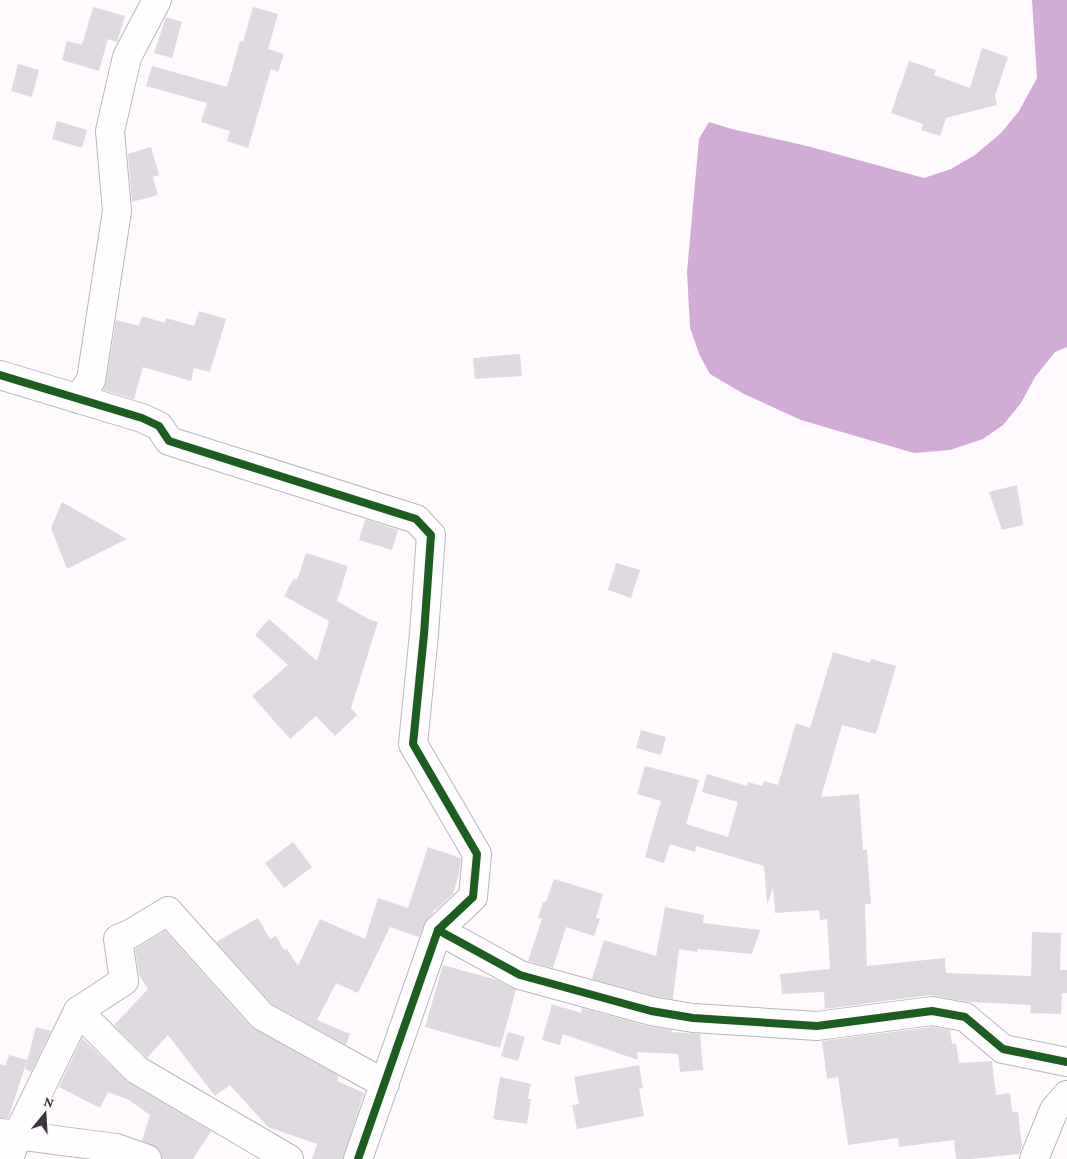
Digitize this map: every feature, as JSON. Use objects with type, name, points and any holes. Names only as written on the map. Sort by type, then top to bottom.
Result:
[{"type":"street","points":[[78,399],[91,380],[117,211],[110,131],[127,57],[158,0]]},
{"type":"street","points":[[0,375],[142,418],[159,426],[170,441],[416,519],[431,536],[413,744],[477,854],[473,896],[438,930],[358,1159]]},
{"type":"street","points":[[146,1159],[116,1148],[9,1142],[78,1012],[124,981],[118,939],[168,912],[262,1016],[385,1084]]},
{"type":"street","points":[[438,930],[520,975],[651,1011],[693,1018],[818,1026],[932,1011],[965,1017],[1003,1049],[1067,1062]]},
{"type":"street","points":[[78,1012],[137,1070],[289,1159]]},
{"type":"street","points":[[1034,1159],[1054,1110],[1067,1095]]},
{"type":"shaded area","points":[[1032,0],[1067,0],[1067,347],[1055,352],[1035,377],[1021,403],[1003,425],[983,439],[950,450],[914,453],[801,420],[744,394],[710,374],[700,356],[690,328],[687,272],[699,139],[709,122],[924,178],[951,169],[975,155],[1001,133],[1019,111],[1037,78]]},
{"type":"building","points":[[93,7],[125,16],[117,42],[108,39],[99,71],[62,60],[67,41],[82,45]]},
{"type":"building","points":[[253,7],[278,14],[268,49],[284,54],[278,72],[271,69],[248,148],[227,141],[230,131],[201,122],[207,103],[146,86],[152,66],[227,87],[240,41],[243,42]]},
{"type":"building","points":[[166,17],[182,22],[172,58],[154,53]]},
{"type":"building","points":[[982,48],[1008,57],[995,96],[997,105],[946,118],[940,136],[921,130],[923,124],[891,113],[909,61],[936,70],[934,75],[970,88]]},
{"type":"building","points":[[18,64],[39,70],[32,97],[11,91]]},
{"type":"building","points":[[57,121],[87,130],[82,148],[52,139]]},
{"type":"building","points":[[151,147],[159,175],[153,177],[158,195],[132,202],[128,154]]},
{"type":"building","points":[[199,311],[226,319],[210,372],[194,368],[191,381],[143,367],[134,399],[103,390],[116,320],[139,326],[142,316],[165,323],[166,318],[194,326]]},
{"type":"building","points":[[520,354],[522,376],[475,379],[473,358]]},
{"type":"building","points":[[1017,485],[1023,525],[1002,530],[989,492]]},
{"type":"building","points":[[62,502],[127,539],[67,569],[51,528]]},
{"type":"building","points":[[365,519],[398,530],[392,550],[359,540]]},
{"type":"building","points":[[306,553],[348,566],[337,601],[370,620],[378,622],[351,708],[357,715],[335,736],[316,716],[290,739],[252,696],[288,665],[255,635],[269,619],[317,661],[329,621],[284,596],[294,578],[297,580]]},
{"type":"building","points":[[616,563],[640,570],[631,598],[608,590]]},
{"type":"building","points":[[833,652],[870,663],[871,659],[896,666],[876,734],[842,725],[821,797],[859,794],[863,850],[867,850],[871,904],[865,904],[867,966],[945,958],[946,973],[1031,976],[1032,932],[1061,933],[1060,970],[1067,970],[1067,993],[1062,993],[1061,1014],[1030,1013],[1031,1005],[969,1002],[930,995],[825,1009],[824,992],[782,994],[780,974],[830,969],[827,919],[820,920],[819,910],[775,913],[773,887],[767,903],[764,866],[696,846],[695,852],[670,844],[664,863],[645,857],[661,801],[637,794],[645,766],[699,780],[686,824],[728,837],[738,802],[702,792],[707,774],[747,786],[748,782],[762,786],[764,781],[778,785],[796,723],[810,728]]},
{"type":"building","points":[[641,730],[666,737],[661,755],[636,748]]},
{"type":"building","points":[[293,842],[312,867],[284,888],[265,863]]},
{"type":"building","points":[[428,847],[461,858],[459,874],[453,894],[436,910],[434,909],[425,922],[419,937],[390,927],[358,993],[336,983],[317,1020],[350,1034],[346,1045],[272,1004],[216,942],[258,918],[270,939],[276,936],[284,950],[287,949],[298,966],[320,919],[365,939],[378,898],[408,908]]},
{"type":"building","points":[[554,879],[603,894],[596,918],[600,919],[594,936],[566,927],[553,968],[528,961],[542,919],[538,918],[543,902],[546,902]]},
{"type":"building","points":[[665,907],[704,915],[703,923],[760,930],[752,954],[698,949],[697,952],[679,949],[673,999],[654,996],[592,979],[604,940],[656,956]]},
{"type":"building","points":[[165,931],[251,1027],[339,1076],[337,1081],[364,1093],[343,1159],[312,1159],[317,1144],[268,1127],[230,1085],[215,1096],[168,1035],[147,1058],[114,1025],[148,989],[139,975],[135,949]]},
{"type":"building","points":[[443,965],[497,980],[516,990],[500,1048],[425,1027]]},
{"type":"building","points":[[552,1004],[581,1013],[582,1008],[647,1026],[672,1030],[672,1032],[700,1034],[703,1070],[680,1072],[678,1054],[637,1052],[638,1060],[563,1034],[560,1045],[542,1040]]},
{"type":"building","points":[[36,1027],[51,1031],[31,1072],[25,1069]]},
{"type":"building","points":[[932,1027],[950,1030],[952,1044],[956,1043],[959,1063],[992,1061],[996,1095],[1010,1093],[1012,1112],[1018,1112],[1022,1146],[1019,1154],[956,1159],[954,1140],[899,1147],[898,1138],[848,1145],[838,1077],[827,1079],[822,1041]]},
{"type":"building","points":[[508,1032],[525,1037],[518,1061],[501,1056]]},
{"type":"building","points":[[82,1038],[129,1083],[211,1131],[193,1159],[162,1159],[159,1149],[142,1141],[150,1115],[129,1100],[108,1092],[100,1108],[59,1087]]},
{"type":"building","points":[[9,1055],[27,1060],[9,1116],[8,1118],[0,1118],[0,1064],[5,1066]]},
{"type":"building","points":[[639,1065],[643,1088],[639,1089],[644,1116],[577,1129],[572,1105],[579,1104],[574,1077]]},
{"type":"building","points":[[500,1077],[531,1084],[527,1124],[493,1119]]},
{"type":"cycle path","points":[[0,375],[142,418],[159,426],[169,441],[416,519],[431,535],[424,634],[413,744],[477,854],[473,897],[438,930],[358,1159]]},
{"type":"cycle path","points":[[438,930],[520,975],[651,1011],[693,1018],[817,1026],[932,1011],[965,1017],[1003,1049],[1067,1062]]}]
